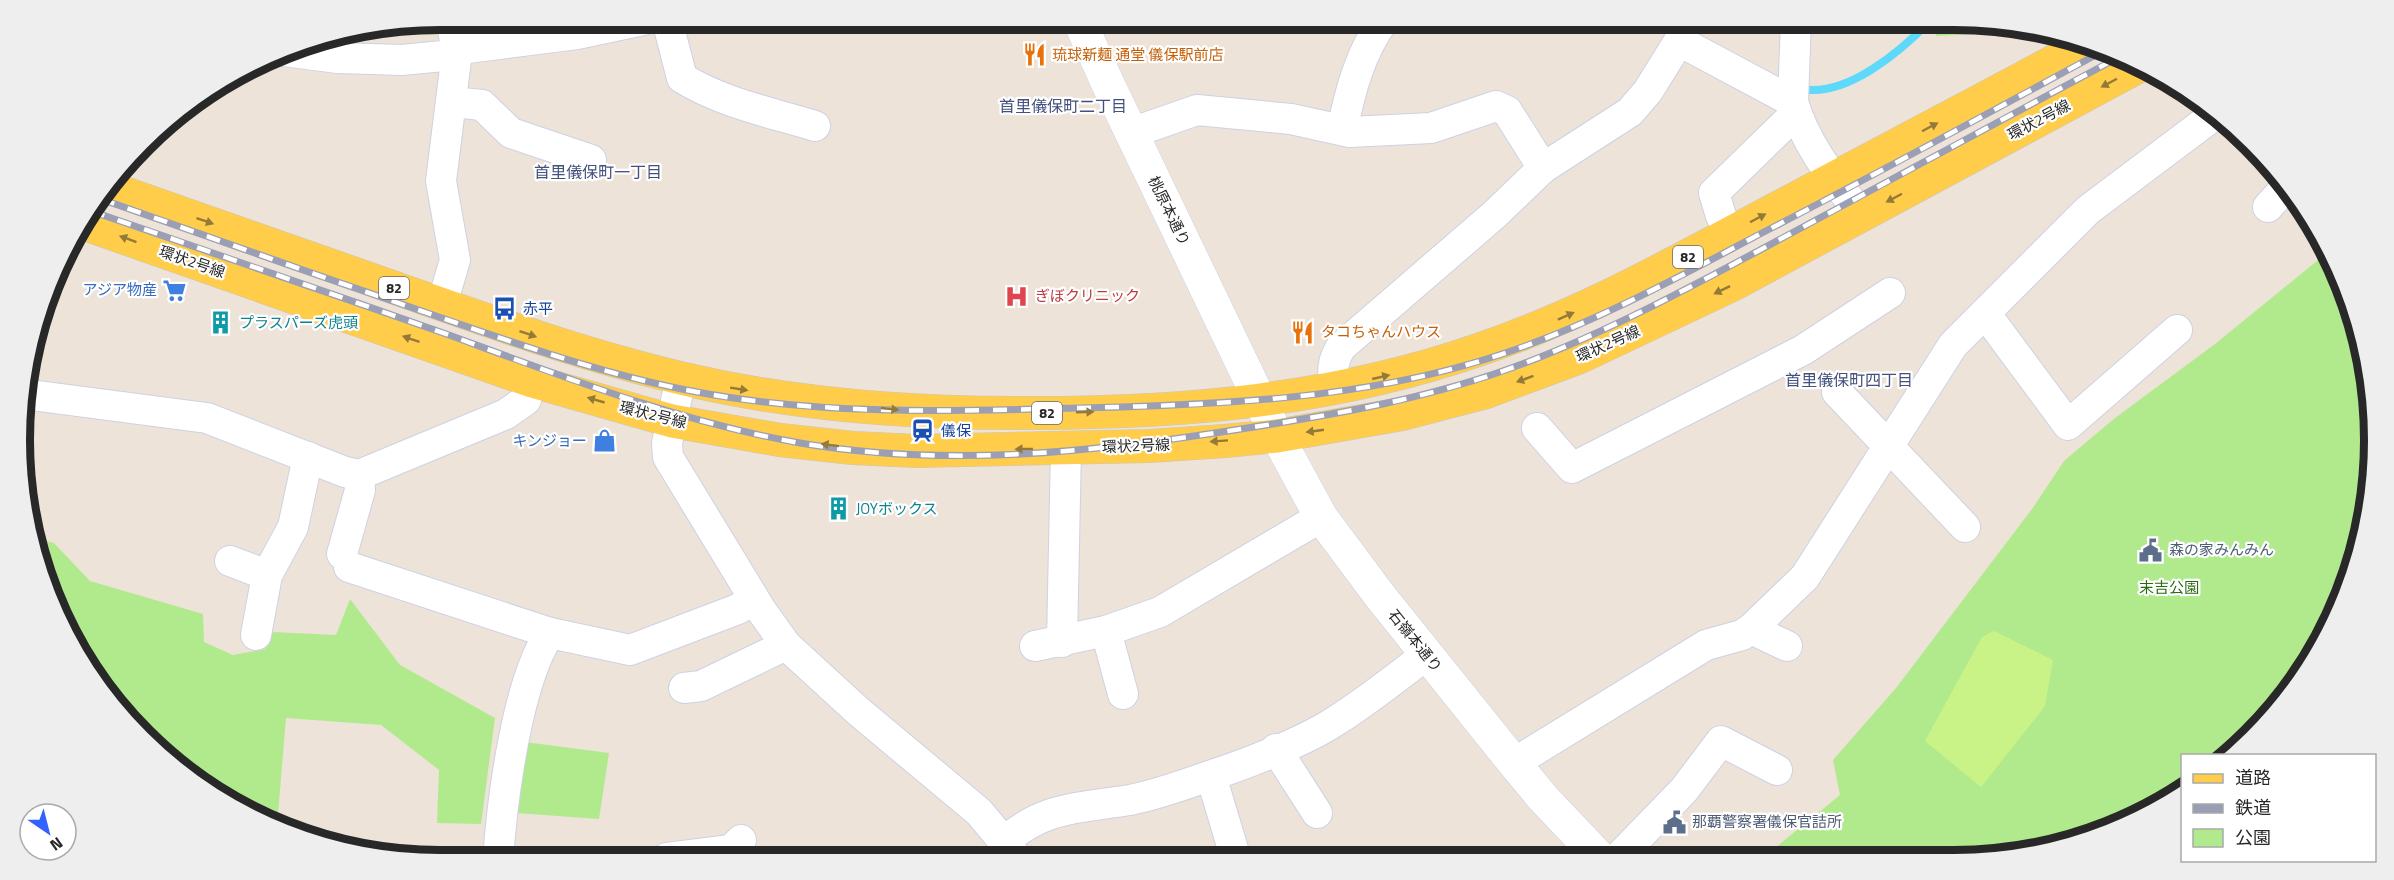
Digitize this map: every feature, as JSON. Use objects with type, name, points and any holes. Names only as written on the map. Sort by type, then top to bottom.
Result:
[{"type":"main road","name":"桃原本通り","points":[[1085,30],[1131,133],[1262,402]]},
{"type":"main road","name":"82","points":[[115,190],[547,341],[681,378],[793,397],[891,410],[952,413],[1154,410],[1262,402],[1442,362],[1505,341],[1652,277],[1730,233],[2077,49]]},
{"type":"main road","name":"環状2号線","points":[[90,226],[532,381],[672,421],[780,440],[853,448],[917,451],[1149,446],[1277,436],[1402,414],[1525,379],[1656,323],[1862,216],[2131,70]]},
{"type":"main road","name":"石嶺本通り","points":[[1262,402],[1277,436],[1321,517],[1426,655],[1514,763],[1543,798],[1592,850]]},
{"type":"street","points":[[442,304],[454,260],[441,181],[457,52],[454,30]]},
{"type":"street","points":[[304,54],[338,58],[402,60],[443,56],[468,48],[514,44],[576,30]]},
{"type":"street","points":[[670,30],[682,78],[732,103],[815,126]]},
{"type":"street","points":[[1342,130],[1352,85],[1376,30]]},
{"type":"street","points":[[1796,30],[1795,98],[1811,148],[1862,216]]},
{"type":"street","points":[[1335,387],[1333,360],[1341,346],[1494,215],[1543,168],[1630,112],[1648,91],[1679,41],[1795,98]]},
{"type":"street","points":[[1730,233],[1720,216],[1713,193],[1795,98]]},
{"type":"street","points":[[452,102],[482,105],[511,133],[591,160]]},
{"type":"street","points":[[1131,133],[1197,110],[1291,119],[1342,130],[1431,128],[1496,106],[1507,111],[1543,168]]},
{"type":"street","points":[[1514,763],[1706,645],[1742,635],[1751,629],[1805,577],[1953,345],[2088,210],[2209,119]]},
{"type":"street","points":[[1537,428],[1572,468],[1803,350],[1890,293]]},
{"type":"street","points":[[1985,313],[2068,425],[2177,330]]},
{"type":"street","points":[[681,378],[667,444],[668,457],[754,599],[786,645],[858,711],[979,812],[1011,850]]},
{"type":"street","points":[[33,395],[207,418],[345,472],[359,475],[506,414],[526,400],[532,381]]},
{"type":"street","points":[[1837,392],[1965,527]]},
{"type":"street","points":[[1066,448],[1049,644],[1106,631],[1160,612],[1321,517]]},
{"type":"street","points":[[256,635],[267,575],[293,527],[308,456]]},
{"type":"street","points":[[359,475],[360,490],[346,560],[550,633],[630,650],[738,609],[754,599]]},
{"type":"street","points":[[230,561],[267,575]]},
{"type":"street","points":[[1751,629],[1787,646]]},
{"type":"street","points":[[1106,631],[1123,694]]},
{"type":"street","points":[[499,850],[512,747],[537,651],[550,633]]},
{"type":"street","points":[[684,688],[701,686],[786,645]]},
{"type":"street","points":[[1011,850],[1018,830],[1047,813],[1085,804],[1132,800],[1212,776],[1333,723],[1426,655]]},
{"type":"street","points":[[1626,850],[1684,790],[1721,741],[1777,770]]},
{"type":"street","points":[[1276,749],[1317,813]]},
{"type":"street","points":[[1212,776],[1233,850]]},
{"type":"street","points":[[731,850],[741,840]]},
{"type":"green space","points":[[1934,30],[1978,31],[1974,34],[1936,36]]},
{"type":"green space","name":"末吉公園","points":[[2321,258],[2333,283],[2350,334],[2360,386],[2364,440],[2363,467],[2350,546],[2333,597],[2322,621],[2295,668],[2262,710],[2217,754],[2181,754],[2181,782],[2111,819],[2060,836],[1981,849],[1773,850],[1840,795],[1833,760],[1896,688],[2032,509],[2064,461],[2115,418],[2215,344]]},
{"type":"green space","points":[[43,540],[54,543],[90,581],[203,614],[204,642],[233,655],[265,649],[272,632],[336,635],[350,599],[400,665],[495,718],[481,824],[437,823],[439,770],[381,725],[286,718],[278,817],[235,795],[190,765],[150,730],[132,710],[99,668],[72,621],[61,597]]},
{"type":"green space","points":[[1994,631],[2053,660],[2045,706],[1981,787],[1925,741],[1982,637]]},
{"type":"green space","points":[[525,742],[609,753],[599,819],[516,813]]},
{"type":"waterway","points":[[1801,89],[1819,90],[1855,79],[1889,57],[1921,30]]},
{"type":"railway","points":[[107,201],[537,350],[632,378],[697,392],[802,406],[856,409],[962,410],[1219,403],[1317,394],[1413,378],[1461,367],[1541,340],[1636,298],[1697,267],[2095,55]]},
{"type":"railway","points":[[98,213],[623,397],[755,434],[855,451],[910,455],[966,456],[1076,450],[1186,437],[1349,411],[1455,386],[1525,363],[1592,335],[1691,286],[2111,61]]},
{"type":"place","name":"琉球新麺 通堂 儀保駅前店","points":[[1034,55]]},
{"type":"place","name":"アジア物産","points":[[175,290]]},
{"type":"place","name":"ぎぼクリニック","points":[[1017,296]]},
{"type":"place","name":"赤平","points":[[505,309]]},
{"type":"place","name":"プラスパーズ虎頭","points":[[221,323]]},
{"type":"place","name":"タコちゃんハウス","points":[[1303,332]]},
{"type":"place","name":"儀保","points":[[923,431]]},
{"type":"place","name":"キンジョー","points":[[605,441]]},
{"type":"place","name":"JOYボックス","points":[[838,509]]},
{"type":"place","name":"森の家みんみん","points":[[2151,550]]},
{"type":"place","name":"那覇警察署儀保官詰所","points":[[1674,822]]},
{"type":"district","name":"首里儀保町二丁目","points":[[1063,106]]},
{"type":"district","name":"首里儀保町一丁目","points":[[598,172]]},
{"type":"district","name":"首里儀保町四丁目","points":[[1849,380]]}]
